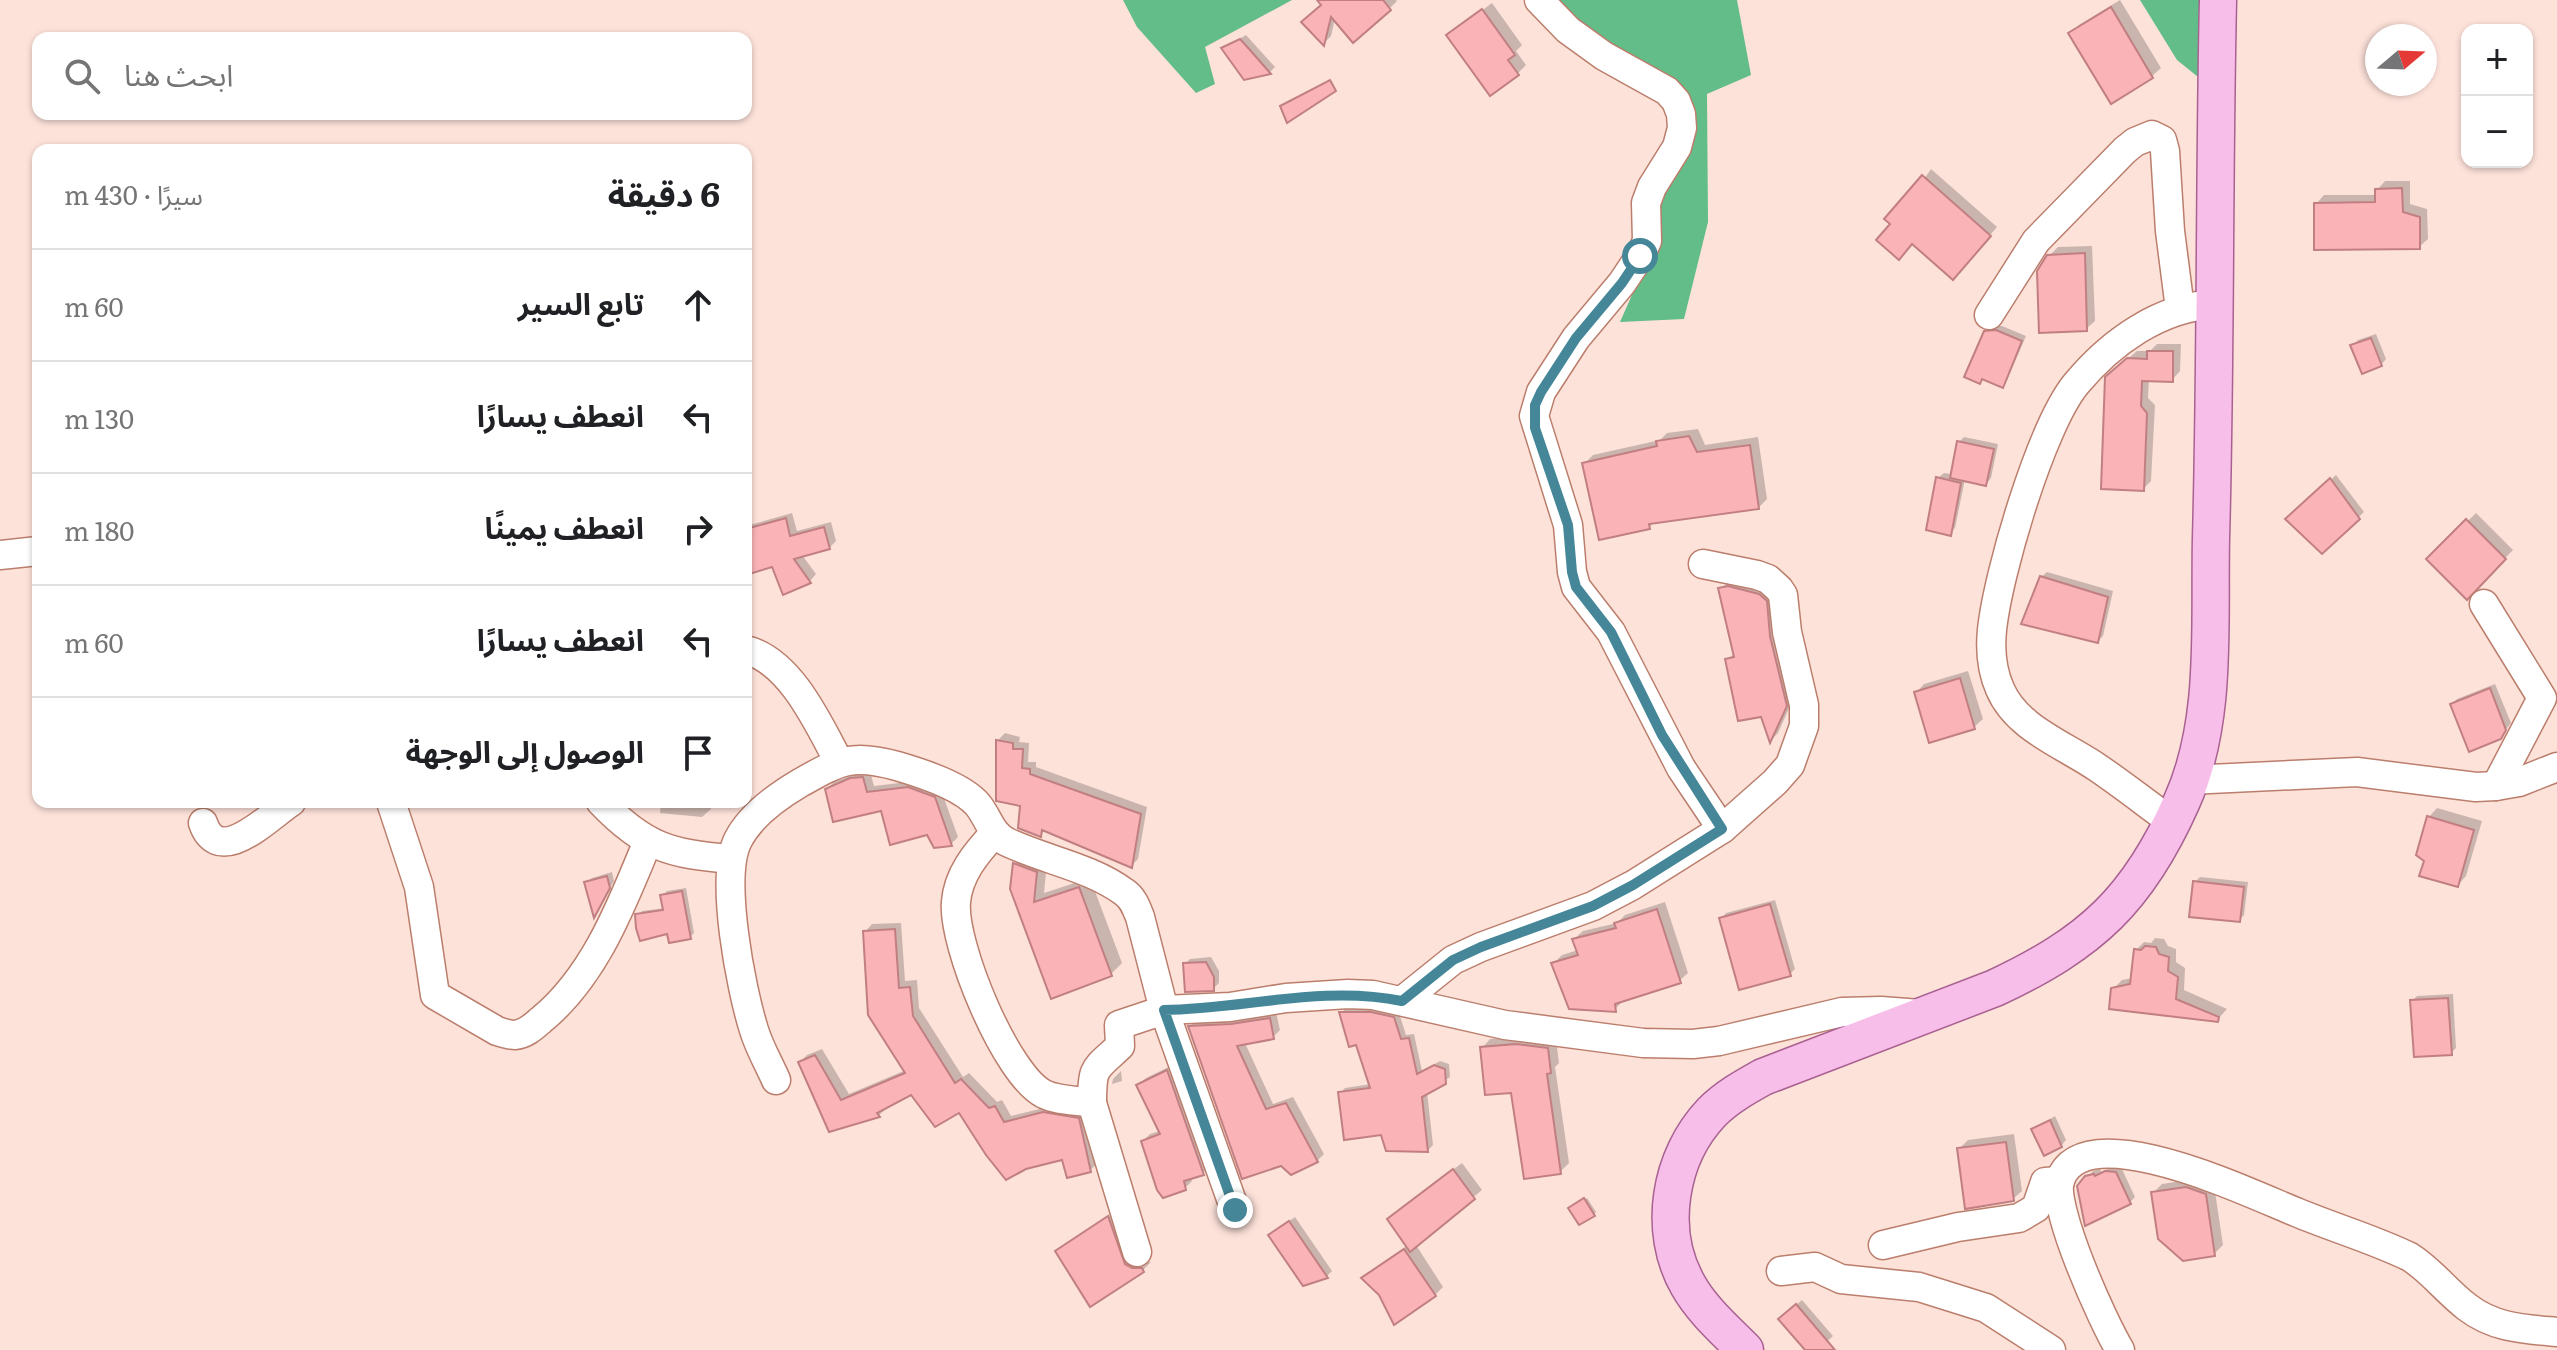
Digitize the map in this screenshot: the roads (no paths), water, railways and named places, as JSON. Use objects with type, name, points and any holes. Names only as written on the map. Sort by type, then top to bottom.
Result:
[{"type":"main road","points":[[1745,1350],[1707,1311],[1689,1287],[1678,1264],[1672,1240],[1670,1212],[1674,1187],[1693,1136],[1712,1112],[1736,1092],[1763,1077],[2031,971],[2086,936],[2113,913],[2158,851],[2189,780],[2202,732],[2208,668],[2197,307],[2218,0]]},
{"type":"street","points":[[1539,0],[1568,30],[1604,56],[1667,91],[1676,101],[1681,114],[1682,128],[1677,147],[1652,187],[1646,203],[1647,241],[1640,256],[1622,283],[1576,338],[1541,392],[1534,416],[1535,428],[1568,525],[1576,587],[1611,632],[1662,735],[1722,829]]},
{"type":"street","points":[[1989,315],[2024,258],[2050,226],[2125,150],[2144,136],[2152,135],[2162,140],[2170,231],[2197,307],[2125,337],[2066,397],[2043,450],[2009,554],[1994,617],[1992,662],[2009,706],[2021,718],[2101,769],[2172,822]]},
{"type":"street","points":[[0,555],[32,552]]},
{"type":"street","points":[[1402,1001],[1453,960],[1593,906],[1633,885],[1722,829],[1790,765],[1804,726],[1804,705],[1787,632],[1783,595],[1768,579],[1703,564]]},
{"type":"street","points":[[2484,604],[2550,689],[2496,786]]},
{"type":"street","points":[[752,652],[776,667],[793,685],[810,708],[839,762]]},
{"type":"street","points":[[776,1080],[754,1032],[744,987],[731,895],[731,859],[739,838],[755,818],[791,788],[839,762],[872,761],[898,766],[952,786],[976,803],[994,834],[1052,861],[1088,872],[1126,892],[1140,917],[1164,1010],[1235,1210]]},
{"type":"street","points":[[2189,780],[2357,772],[2476,787],[2519,782],[2557,767]]},
{"type":"street","points":[[203,823],[210,838],[217,841],[235,840],[283,808]]},
{"type":"street","points":[[393,808],[419,887],[435,995],[497,1031],[508,1034],[516,1035],[529,1030],[567,995],[582,976],[617,913],[648,841]]},
{"type":"street","points":[[607,808],[625,827],[672,852],[731,859]]},
{"type":"street","points":[[994,834],[971,860],[958,887],[955,906],[967,960],[995,1031],[1028,1081],[1042,1093],[1057,1099],[1092,1103]]},
{"type":"street","points":[[1137,1252],[1092,1103],[1094,1072],[1097,1065],[1120,1046],[1119,1025],[1164,1010],[1230,1007],[1286,998],[1348,994],[1402,1001],[1505,1025],[1643,1043],[1693,1044],[1719,1041],[1842,1012],[1925,1014]]},
{"type":"street","points":[[2120,1350],[2105,1324],[2065,1222],[2058,1194],[2065,1171],[2074,1163],[2094,1155],[2128,1156],[2194,1170],[2401,1253],[2433,1274],[2467,1308],[2491,1322],[2518,1329],[2557,1332]]},
{"type":"street","points":[[1883,1245],[1958,1227],[2019,1218],[2036,1208],[2045,1182],[2060,1181]]},
{"type":"street","points":[[1781,1271],[1815,1267],[1841,1279],[1919,1287],[1986,1308],[2051,1350]]}]
